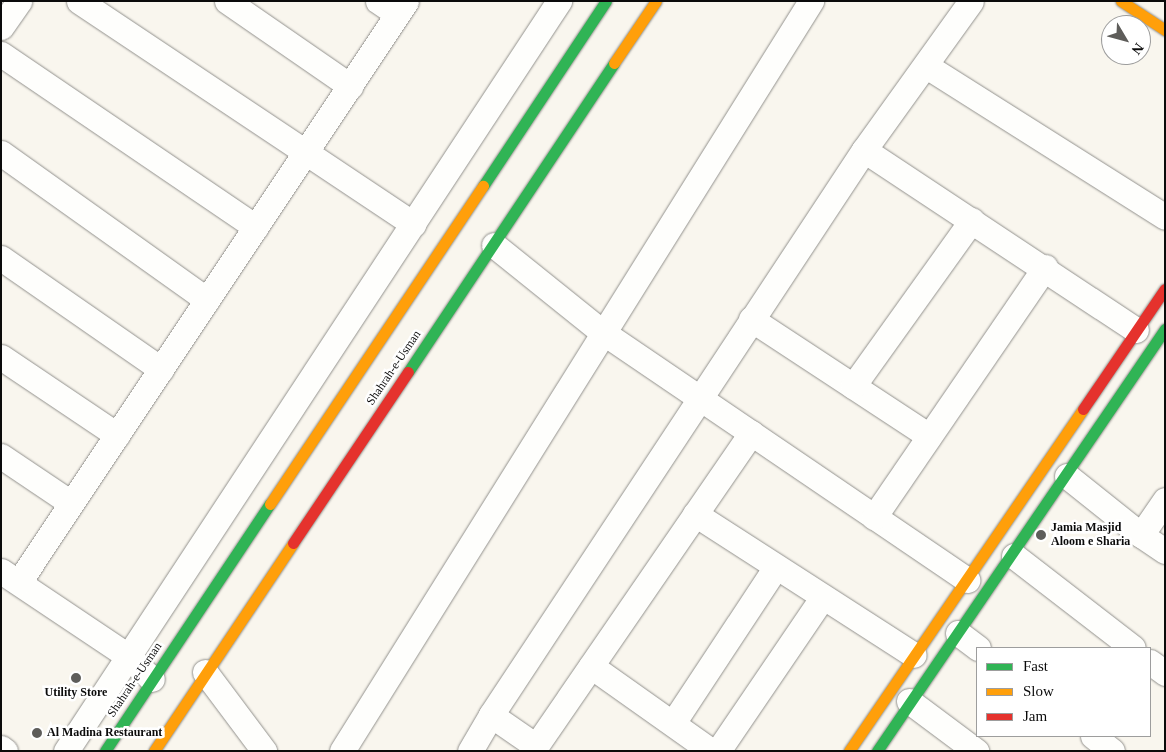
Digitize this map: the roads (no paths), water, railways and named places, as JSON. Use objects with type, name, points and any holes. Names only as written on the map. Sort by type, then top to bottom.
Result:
[{"type":"main road","name":"Shahrah-e-Usman","points":[[105,751],[606,1]]},
{"type":"main road","name":"Shahrah-e-Usman","points":[[154,751],[205,672],[494,245],[656,1]]},
{"type":"main road","points":[[1121,1],[1165,30]]},
{"type":"main road","points":[[849,751],[1165,288]]},
{"type":"main road","points":[[877,751],[909,701],[1014,556],[1164,330]]},
{"type":"street","points":[[1,27],[19,1]]},
{"type":"street","points":[[79,1],[413,224]]},
{"type":"street","points":[[227,1],[350,86]]},
{"type":"street","points":[[66,751],[559,1]]},
{"type":"street","points":[[342,751],[601,332],[811,1]]},
{"type":"street","points":[[470,751],[491,715],[751,319],[864,150],[928,67],[971,1]]},
{"type":"street","points":[[152,679],[128,656],[10,576],[71,503],[117,435],[350,86],[394,6]]},
{"type":"street","points":[[1,54],[256,227]]},
{"type":"street","points":[[928,67],[1165,217]]},
{"type":"street","points":[[864,150],[1045,267],[1136,330]]},
{"type":"street","points":[[1,153],[207,300]]},
{"type":"street","points":[[853,386],[972,220]]},
{"type":"street","points":[[494,245],[601,332],[967,580]]},
{"type":"street","points":[[1,258],[161,369]]},
{"type":"street","points":[[874,517],[1045,267]]},
{"type":"street","points":[[751,319],[929,436]]},
{"type":"street","points":[[1,357],[117,435]]},
{"type":"street","points":[[491,715],[539,748],[592,666],[751,433]]},
{"type":"street","points":[[1,456],[71,503]]},
{"type":"street","points":[[1067,476],[1141,535],[1165,551]]},
{"type":"street","points":[[1141,535],[1165,500]]},
{"type":"street","points":[[695,514],[822,598],[914,655]]},
{"type":"street","points":[[1014,556],[1131,647]]},
{"type":"street","points":[[673,723],[776,568]]},
{"type":"street","points":[[718,751],[822,598]]},
{"type":"street","points":[[958,633],[977,647]]},
{"type":"street","points":[[1151,663],[1165,673]]},
{"type":"street","points":[[592,666],[711,751]]},
{"type":"street","points":[[205,672],[264,751]]},
{"type":"street","points":[[909,701],[976,751]]},
{"type":"street","points":[[1094,737],[1112,751]]},
{"type":"street","points":[[1,748],[6,751]]},
{"type":"place","name":"Jamia Masjid Aloom e Sharia","points":[[1041,535]]},
{"type":"place","name":"Utility Store","points":[[76,678]]},
{"type":"place","name":"Al Madina Restaurant","points":[[37,733]]}]
